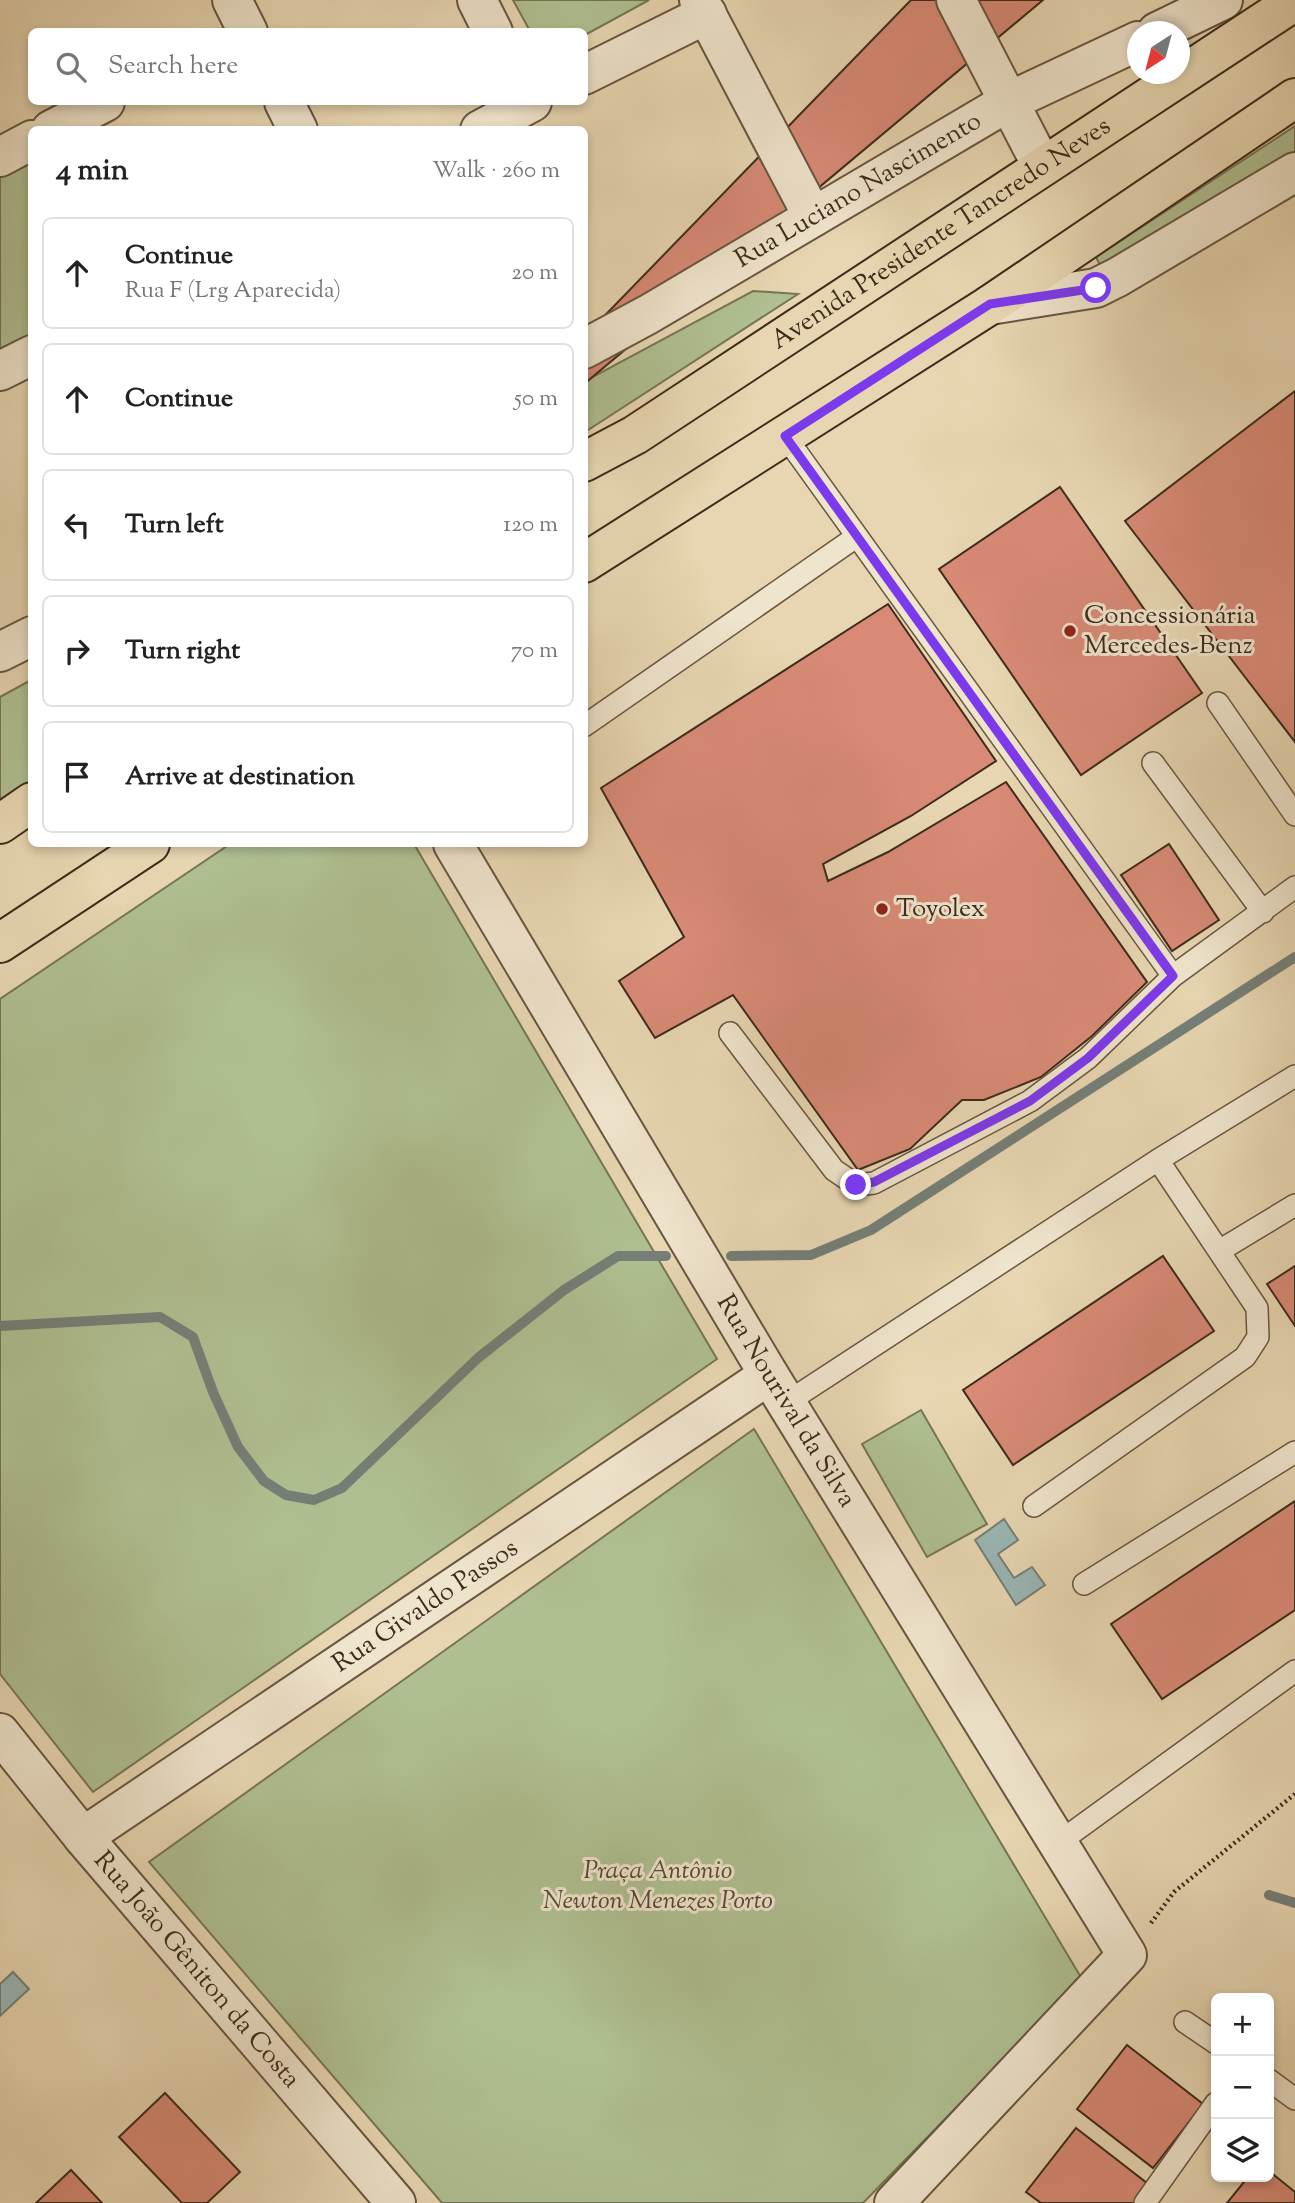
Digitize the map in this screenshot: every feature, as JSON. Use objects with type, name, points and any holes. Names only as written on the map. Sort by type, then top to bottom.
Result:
[{"type":"main road","name":"Avenida Presidente Tancredo Neves","points":[[588,460],[635,436],[1295,1]]},
{"type":"main road","points":[[588,560],[990,304],[1295,98]]},
{"type":"main road","points":[[0,824],[28,805]]},
{"type":"main road","points":[[0,943],[145,847]]},
{"type":"street","points":[[477,0],[491,28]]},
{"type":"street","points":[[957,0],[1042,166]]},
{"type":"street","points":[[1180,21],[1223,0]]},
{"type":"street","points":[[588,73],[703,7],[813,217]]},
{"type":"street","name":"Rua Luciano Nascimento","points":[[588,346],[649,314],[1008,102],[1127,46]]},
{"type":"street","points":[[59,126],[99,105]]},
{"type":"street","points":[[286,105],[296,126]]},
{"type":"street","points":[[487,126],[524,105]]},
{"type":"street","points":[[0,156],[28,142]]},
{"type":"street","points":[[990,304],[1096,288],[1295,172]]},
{"type":"street","points":[[0,371],[28,357]]},
{"type":"street","points":[[0,652],[28,638]]},
{"type":"street","name":"Rua Nourival da Silva","points":[[455,847],[778,1389],[1127,1955]]},
{"type":"street","name":"Rua Givaldo Passos","points":[[83,1837],[778,1389]]},
{"type":"street","name":"Rua João Gêniton da Costa","points":[[0,1733],[83,1837],[396,2203]]},
{"type":"street","points":[[894,2203],[1127,1955]]},
{"type":"lane","points":[[785,436],[1173,976]]},
{"type":"lane","points":[[588,723],[856,537]]},
{"type":"lane","points":[[1218,703],[1295,815]]},
{"type":"lane","points":[[1153,763],[1263,912]]},
{"type":"lane","points":[[730,1032],[834,1170],[856,1185],[874,1182],[1030,1101],[1088,1058],[1173,976],[1295,887]]},
{"type":"lane","points":[[778,1389],[1295,1076]]},
{"type":"lane","points":[[1034,1506],[1245,1357],[1258,1337],[1257,1308],[1158,1160]]},
{"type":"lane","points":[[1219,1251],[1295,1205]]},
{"type":"lane","points":[[1084,1584],[1295,1452]]},
{"type":"lane","points":[[1058,1843],[1295,1671]]},
{"type":"lane","points":[[1185,2022],[1211,2040]]},
{"type":"lane","points":[[1274,2084],[1295,2099]]},
{"type":"lane","points":[[1145,2203],[1211,2110]]},
{"type":"path","points":[[1127,1955],[1174,1892],[1295,1794]]},
{"type":"green space","points":[[513,0],[649,0],[588,33],[588,28],[528,28]]},
{"type":"green space","points":[[1295,126],[1295,153],[1106,277],[1096,257]]},
{"type":"green space","points":[[28,154],[28,340],[0,354],[0,168]]},
{"type":"green space","points":[[753,291],[798,294],[588,430],[588,379]]},
{"type":"green space","points":[[28,682],[28,791],[0,810],[0,697]]},
{"type":"green space","points":[[226,847],[416,847],[717,1359],[93,1792],[0,1674],[0,999]]},
{"type":"green space","points":[[921,1410],[987,1524],[927,1557],[862,1444]]},
{"type":"green space","name":"Praça Antônio Newton Menezes Porto","points":[[754,1429],[1082,1979],[863,2203],[442,2203],[149,1862]]},
{"type":"water","points":[[1004,1519],[1018,1540],[998,1554],[1014,1578],[1032,1567],[1045,1585],[1016,1605],[975,1540]]},
{"type":"water","points":[[13,1972],[29,1989],[0,2016],[0,1984]]},
{"type":"building","points":[[911,0],[1043,0],[588,381],[588,333]]},
{"type":"building","points":[[1295,391],[1295,742],[1125,521]]},
{"type":"building","name":"Concessionária Mercedes-Benz","points":[[1060,487],[1202,693],[1081,775],[939,569]]},
{"type":"building","name":"Toyolex","points":[[888,604],[996,761],[911,816],[823,864],[828,881],[888,852],[1006,782],[1147,982],[1092,1036],[1041,1077],[984,1100],[962,1100],[910,1149],[858,1170],[733,995],[655,1038],[619,981],[684,937],[601,788]]},
{"type":"building","points":[[1169,844],[1219,920],[1172,951],[1121,875]]},
{"type":"building","points":[[1163,1256],[1214,1331],[1013,1465],[963,1390]]},
{"type":"building","points":[[1295,1266],[1295,1326],[1267,1284]]},
{"type":"building","points":[[1295,1501],[1295,1610],[1162,1699],[1111,1624]]},
{"type":"building","points":[[1127,2045],[1203,2104],[1153,2168],[1077,2109]]},
{"type":"building","points":[[165,2093],[240,2172],[207,2203],[182,2203],[119,2137]]},
{"type":"building","points":[[1076,2128],[1152,2187],[1140,2203],[1041,2203],[1026,2192]]},
{"type":"building","points":[[71,2170],[102,2203],[36,2203]]},
{"type":"building","points":[[1274,2175],[1295,2192],[1295,2203],[1227,2203],[1244,2182],[1274,2182]]},
{"type":"waterway","points":[[731,1256],[811,1255],[871,1230],[1295,957]]},
{"type":"waterway","points":[[0,1326],[160,1317],[193,1337],[213,1392],[238,1447],[264,1481],[286,1495],[314,1500],[342,1488],[478,1358],[564,1290],[618,1256],[666,1256]]},
{"type":"waterway","points":[[1269,1895],[1295,1903]]},
{"type":"place","name":"Concessionária Mercedes-Benz","points":[[1070,631]]},
{"type":"place","name":"Toyolex","points":[[882,909]]},
{"type":"route","points":[[856,1185],[874,1182],[1030,1101],[1088,1058],[1173,976],[785,436],[990,304],[1096,288]]}]
